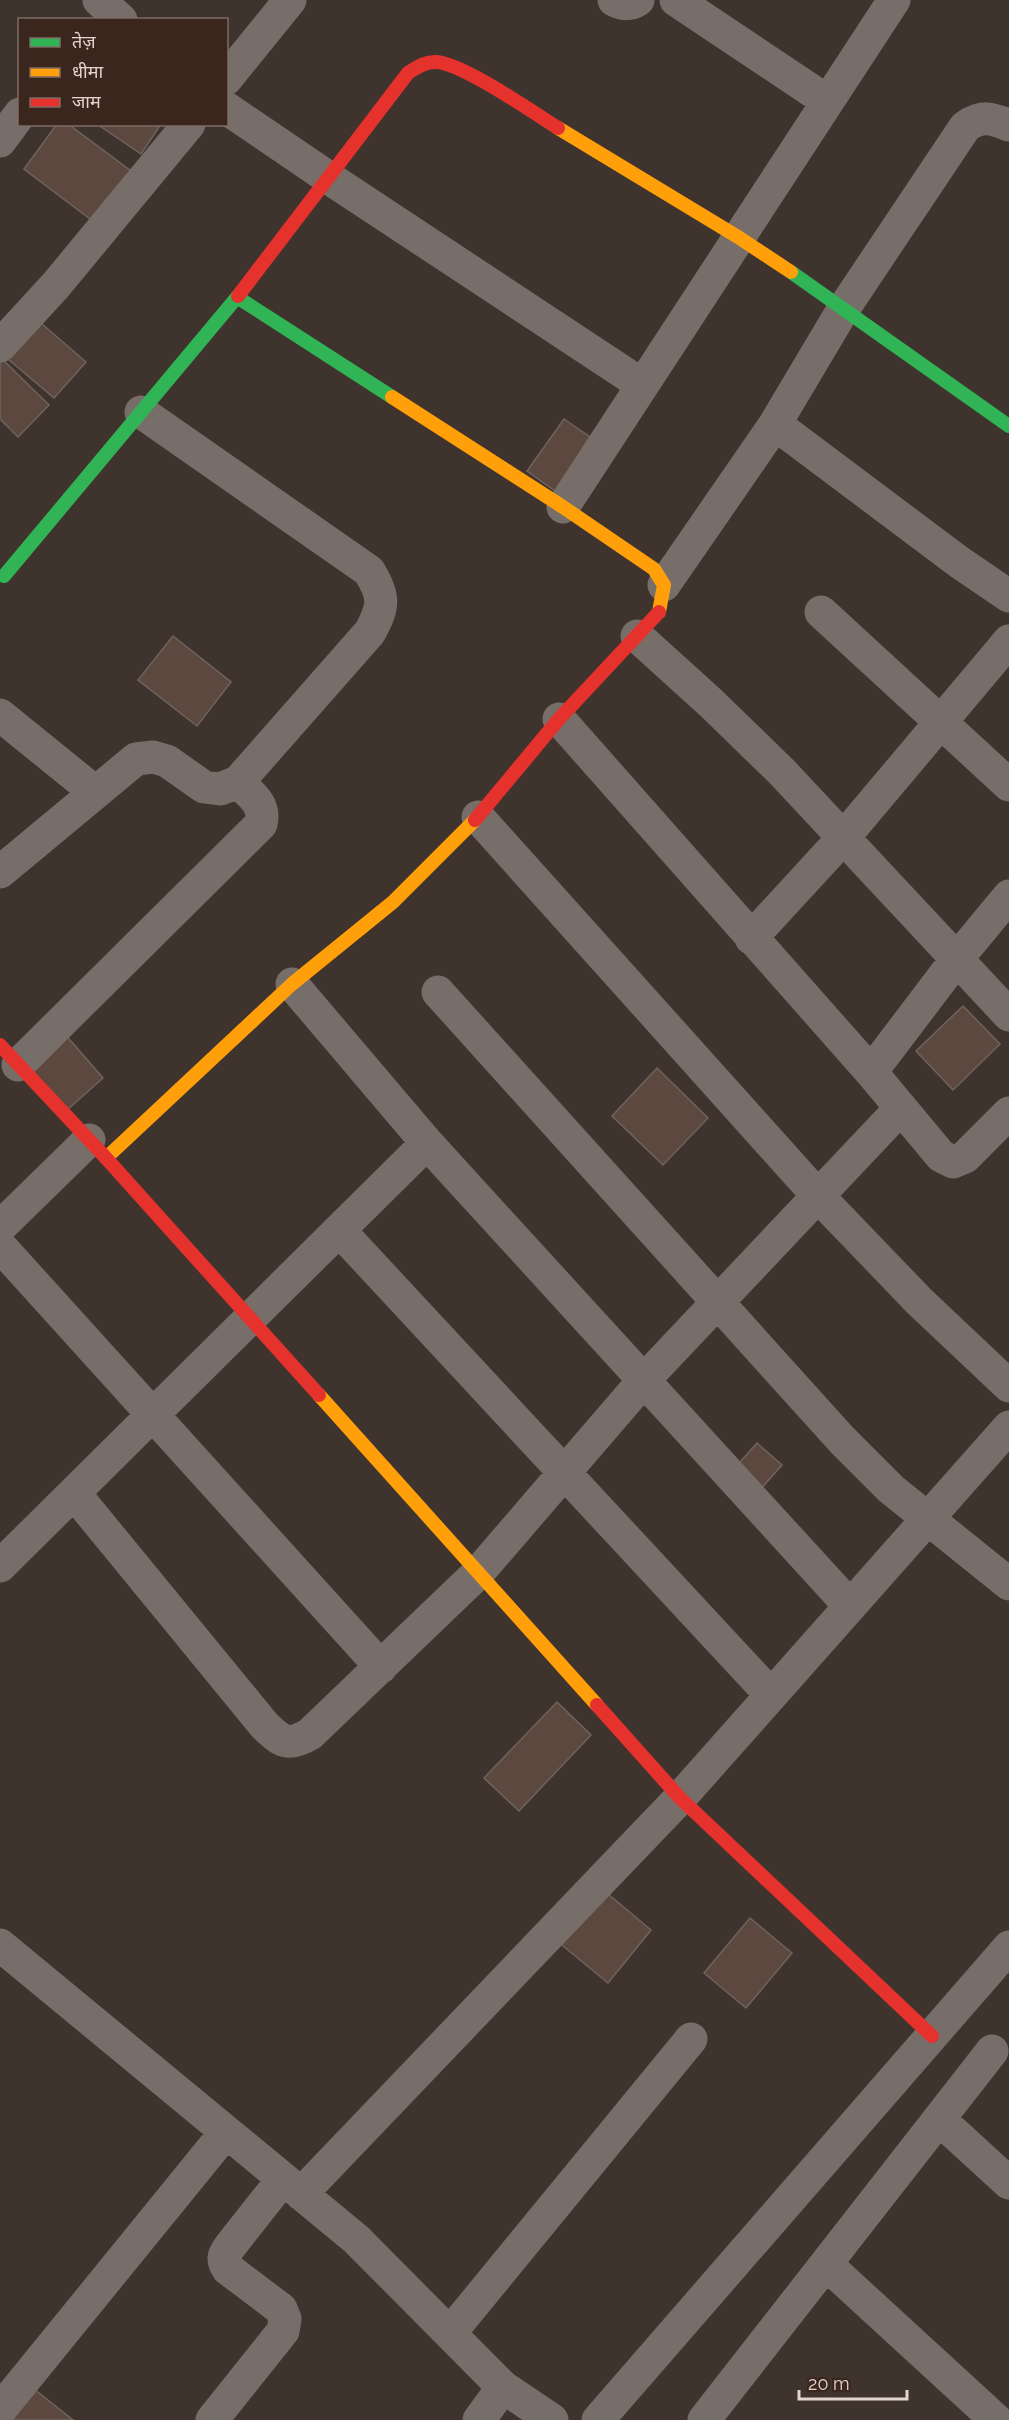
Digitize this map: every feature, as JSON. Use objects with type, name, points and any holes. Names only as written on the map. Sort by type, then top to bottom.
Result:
[{"type":"street","points":[[228,77],[290,0]]},
{"type":"street","points":[[614,0],[632,4],[638,0]]},
{"type":"street","points":[[676,0],[827,101]]},
{"type":"street","points":[[563,507],[641,384],[894,0]]},
{"type":"street","points":[[4,576],[237,297],[408,73],[423,62],[442,61],[460,69],[738,237],[844,308],[1009,426]]},
{"type":"street","points":[[228,109],[641,384]]},
{"type":"street","points":[[0,141],[18,117]]},
{"type":"street","points":[[0,1227],[393,902],[478,817],[559,719],[659,612],[664,585],[775,424],[844,308],[965,127],[977,118],[994,119],[1009,125]]},
{"type":"street","points":[[0,346],[56,285],[187,126]]},
{"type":"street","points":[[237,297],[654,568],[664,585]]},
{"type":"street","points":[[1,868],[136,759],[153,757],[167,761],[204,787],[220,789],[238,782],[370,632],[380,613],[380,590],[369,571],[141,412]]},
{"type":"street","points":[[775,424],[959,562],[1009,596]]},
{"type":"street","points":[[822,612],[1009,785]]},
{"type":"street","points":[[636,636],[766,757],[844,837],[1009,1015]]},
{"type":"street","points":[[751,938],[844,837],[1009,641]]},
{"type":"street","points":[[0,715],[95,792]]},
{"type":"street","points":[[559,719],[871,1072],[941,1156],[953,1162],[965,1157],[1009,1113]]},
{"type":"street","points":[[238,782],[261,805],[264,815],[261,824],[9,1055],[97,1149],[680,1798],[932,2036]]},
{"type":"street","points":[[478,817],[819,1197],[919,1300],[1009,1386]]},
{"type":"street","points":[[871,1072],[956,960],[1009,896]]},
{"type":"street","points":[[292,984],[427,1143],[850,1606]]},
{"type":"street","points":[[438,992],[842,1440],[891,1489],[1009,1584]]},
{"type":"street","points":[[74,1493],[265,1726],[279,1739],[291,1743],[310,1734],[478,1573],[644,1380],[901,1108]]},
{"type":"street","points":[[0,1566],[427,1143]]},
{"type":"street","points":[[339,1230],[771,1695]]},
{"type":"street","points":[[0,1246],[381,1666]]},
{"type":"street","points":[[212,2420],[283,2331],[285,2319],[281,2309],[228,2269],[224,2254],[231,2245],[680,1798],[1009,1427]]},
{"type":"street","points":[[0,1945],[356,2239],[503,2387],[552,2420]]},
{"type":"street","points":[[598,2420],[1009,1947]]},
{"type":"street","points":[[450,2332],[691,2039]]},
{"type":"street","points":[[704,2420],[992,2051]]},
{"type":"street","points":[[939,2119],[1009,2183]]},
{"type":"street","points":[[0,2410],[226,2132]]},
{"type":"street","points":[[826,2264],[996,2420]]},
{"type":"street","points":[[479,2420],[503,2387]]},
{"type":"building","points":[[56,126],[71,126],[131,171],[94,222],[24,169]]},
{"type":"building","points":[[100,126],[160,126],[141,154]]},
{"type":"building","points":[[34,317],[86,362],[54,398],[2,354]]},
{"type":"building","points":[[0,357],[49,405],[18,437],[0,419]]},
{"type":"building","points":[[564,419],[599,443],[562,496],[527,471]]},
{"type":"building","points":[[173,636],[231,682],[197,726],[138,680]]},
{"type":"building","points":[[963,1006],[1000,1044],[953,1090],[916,1051]]},
{"type":"building","points":[[63,1032],[103,1078],[67,1110],[26,1065]]},
{"type":"building","points":[[657,1068],[708,1118],[663,1165],[612,1116]]},
{"type":"building","points":[[757,1443],[782,1465],[758,1492],[733,1470]]},
{"type":"building","points":[[557,1702],[591,1735],[519,1811],[484,1778]]},
{"type":"building","points":[[601,1888],[651,1930],[608,1983],[557,1941]]},
{"type":"building","points":[[750,1918],[792,1953],[746,2008],[704,1973]]},
{"type":"building","points":[[29,2385],[73,2420],[2,2420]]},
{"type":"traffic: fast","points":[[791,272],[1009,426]]},
{"type":"traffic: fast","points":[[4,576],[238,296]]},
{"type":"traffic: fast","points":[[237,297],[392,397]]},
{"type":"traffic: slow","points":[[558,128],[738,237],[791,272]]},
{"type":"traffic: slow","points":[[392,397],[563,507],[654,569],[664,585],[659,612]]},
{"type":"traffic: slow","points":[[106,1158],[292,984],[393,902],[475,820]]},
{"type":"traffic: slow","points":[[319,1395],[597,1705]]},
{"type":"traffic: jam","points":[[238,296],[408,73],[420,66],[434,62],[460,69],[558,128]]},
{"type":"traffic: jam","points":[[475,820],[559,719],[659,612]]},
{"type":"traffic: jam","points":[[0,1045],[106,1158],[319,1395]]},
{"type":"traffic: jam","points":[[597,1705],[680,1798],[932,2036]]}]
